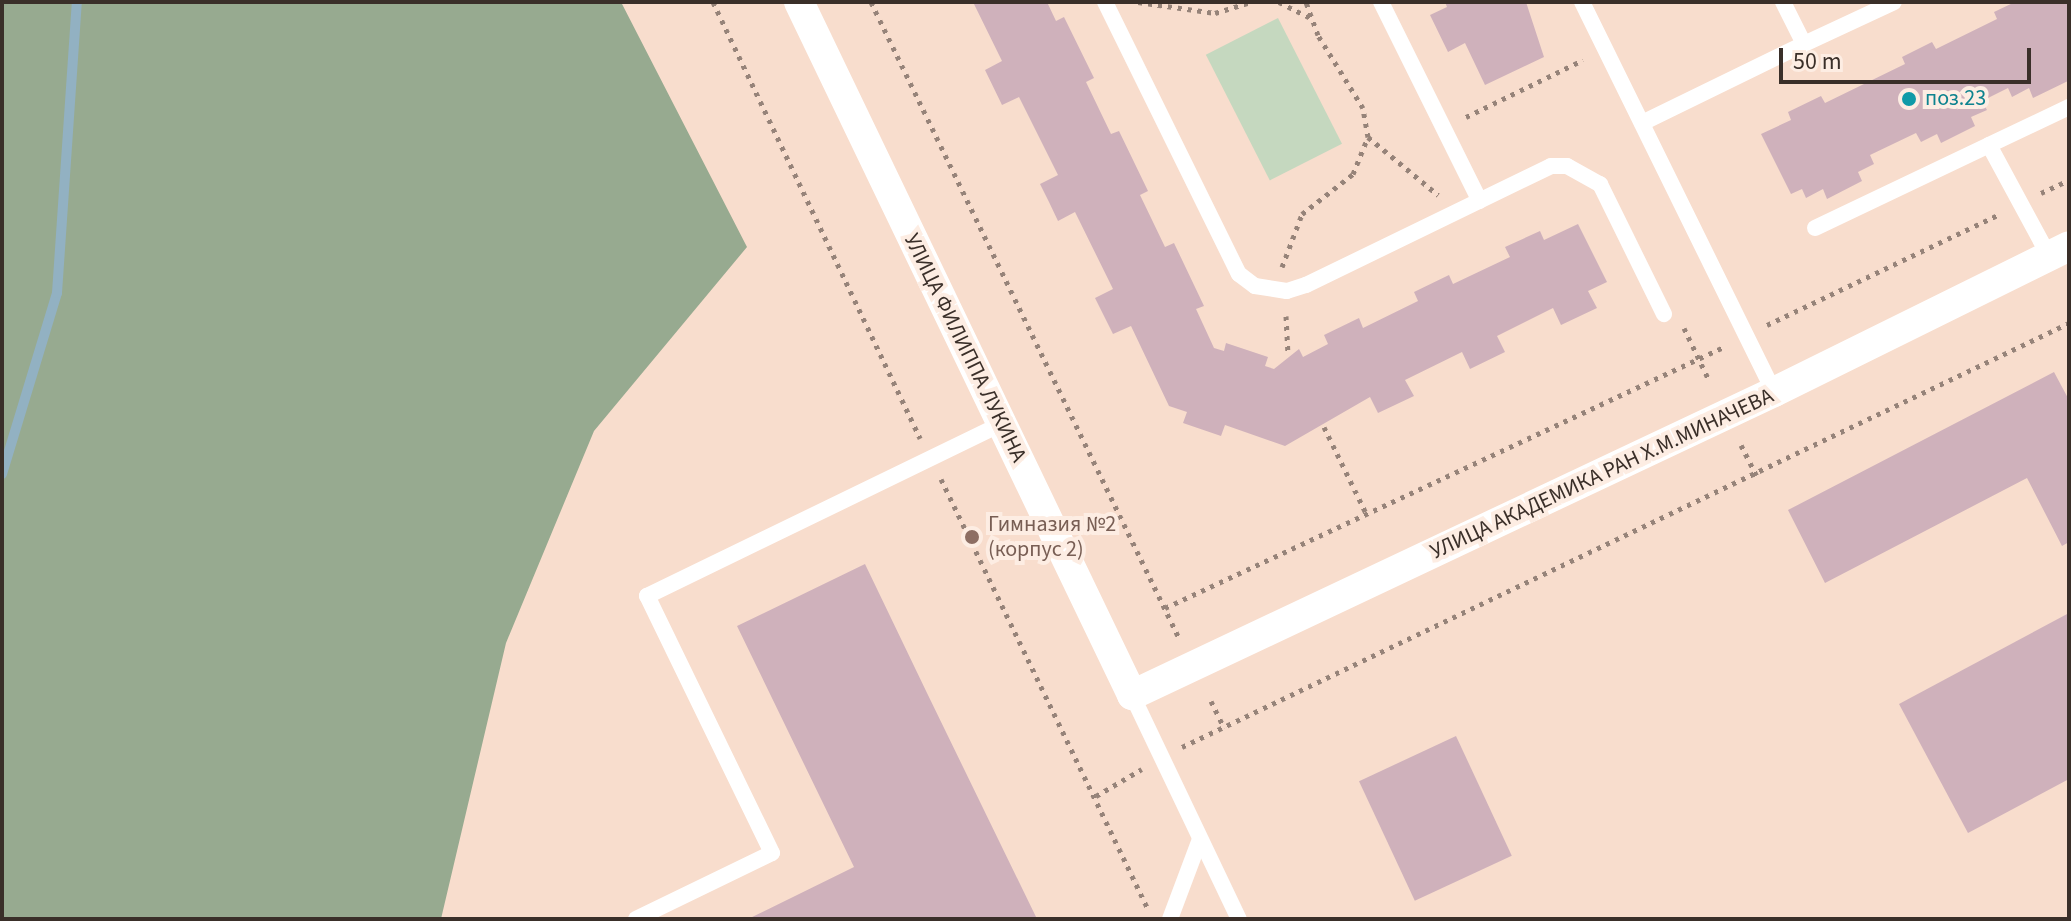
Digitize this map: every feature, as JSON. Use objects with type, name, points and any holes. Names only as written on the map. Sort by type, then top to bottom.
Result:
[{"type":"street","name":"УЛИЦА ФИЛИППА ЛУКИНА","points":[[799,2],[1132,695]]},
{"type":"street","name":"УЛИЦА АКАДЕМИКА РАН Х.М.МИНАЧЕВА","points":[[1132,695],[1774,392],[2059,251]]},
{"type":"lane","points":[[1105,2],[1239,274],[1280,291],[1551,166],[1583,170],[1600,184],[1664,314]]},
{"type":"lane","points":[[1381,2],[1443,128],[1472,204]]},
{"type":"lane","points":[[1582,2],[1774,392]]},
{"type":"lane","points":[[1783,2],[1804,44]]},
{"type":"lane","points":[[1642,123],[1894,2]]},
{"type":"lane","points":[[1815,228],[2069,107]]},
{"type":"lane","points":[[1989,145],[2019,205],[2059,251]]},
{"type":"lane","points":[[636,919],[772,853],[647,596],[1002,424]]},
{"type":"lane","points":[[1132,695],[1239,919]]},
{"type":"lane","points":[[1170,919],[1200,839]]},
{"type":"path","points":[[871,2],[1183,645]]},
{"type":"path","points":[[1138,2],[1215,13],[1251,2]]},
{"type":"path","points":[[1279,2],[1311,19]]},
{"type":"path","points":[[1288,355],[1280,291],[1302,214],[1353,174],[1368,137],[1363,108],[1311,19],[1306,2]]},
{"type":"path","points":[[1443,128],[1605,49]]},
{"type":"path","points":[[1368,137],[1408,175],[1472,204]]},
{"type":"path","points":[[1165,608],[1699,361],[2069,180]]},
{"type":"path","points":[[1680,322],[1708,378]]},
{"type":"path","points":[[1096,796],[1161,757],[2069,323]]},
{"type":"path","points":[[1324,427],[1366,513]]},
{"type":"path","points":[[1741,445],[1756,475]]},
{"type":"path","points":[[1211,701],[1224,728]]},
{"type":"green space","points":[[2,2],[621,2],[747,247],[594,431],[506,643],[441,919],[2,919]]},
{"type":"green space","points":[[1278,18],[1342,144],[1270,180],[1206,55]]},
{"type":"building","points":[[973,2],[1047,2],[1056,21],[1064,17],[1094,78],[1086,82],[1111,134],[1119,131],[1148,191],[1140,195],[1165,247],[1174,243],[1204,306],[1196,309],[1214,348],[1224,351],[1226,343],[1268,357],[1265,366],[1274,369],[1299,349],[1303,357],[1328,344],[1324,335],[1359,318],[1363,328],[1418,301],[1414,292],[1449,275],[1453,284],[1510,257],[1505,247],[1540,231],[1544,240],[1578,224],[1607,282],[1588,291],[1597,308],[1561,325],[1553,308],[1497,336],[1505,352],[1470,369],[1462,352],[1405,380],[1414,396],[1378,413],[1370,397],[1285,446],[1225,425],[1221,436],[1183,423],[1187,412],[1169,406],[1131,326],[1113,334],[1095,298],[1113,289],[1075,212],[1058,221],[1040,184],[1058,175],[1019,97],[1002,105],[985,70],[1002,61]]},
{"type":"building","points":[[1445,2],[1526,2],[1544,57],[1485,85],[1465,43],[1448,52],[1430,15],[1447,7]]},
{"type":"building","name":"поз.23","points":[[2015,2],[2069,2],[2068,81],[2033,98],[2029,88],[2012,97],[2008,88],[1982,101],[1987,110],[1971,117],[1975,126],[1941,143],[1937,134],[1921,142],[1916,133],[1870,155],[1874,164],[1858,172],[1862,181],[1827,199],[1823,189],[1806,198],[1802,189],[1791,194],[1761,134],[1791,120],[1788,112],[1821,96],[1825,103],[1905,64],[1902,57],[1932,42],[1936,49],[1997,19],[1994,12]]},
{"type":"building","points":[[2054,372],[2069,400],[2069,542],[2062,546],[2027,478],[1825,583],[1788,510]]},
{"type":"building","points":[[865,564],[1037,919],[748,919],[854,867],[737,626]]},
{"type":"building","points":[[2069,613],[2069,779],[1968,833],[1899,704]]},
{"type":"building","points":[[1456,736],[1512,856],[1415,901],[1359,781]]},
{"type":"waterway","points":[[2,474],[57,293],[77,2]]},
{"type":"place","name":"поз.23","points":[[1909,99]]},
{"type":"place","name":"Гимназия №2 (корпус 2)","points":[[972,537]]}]
